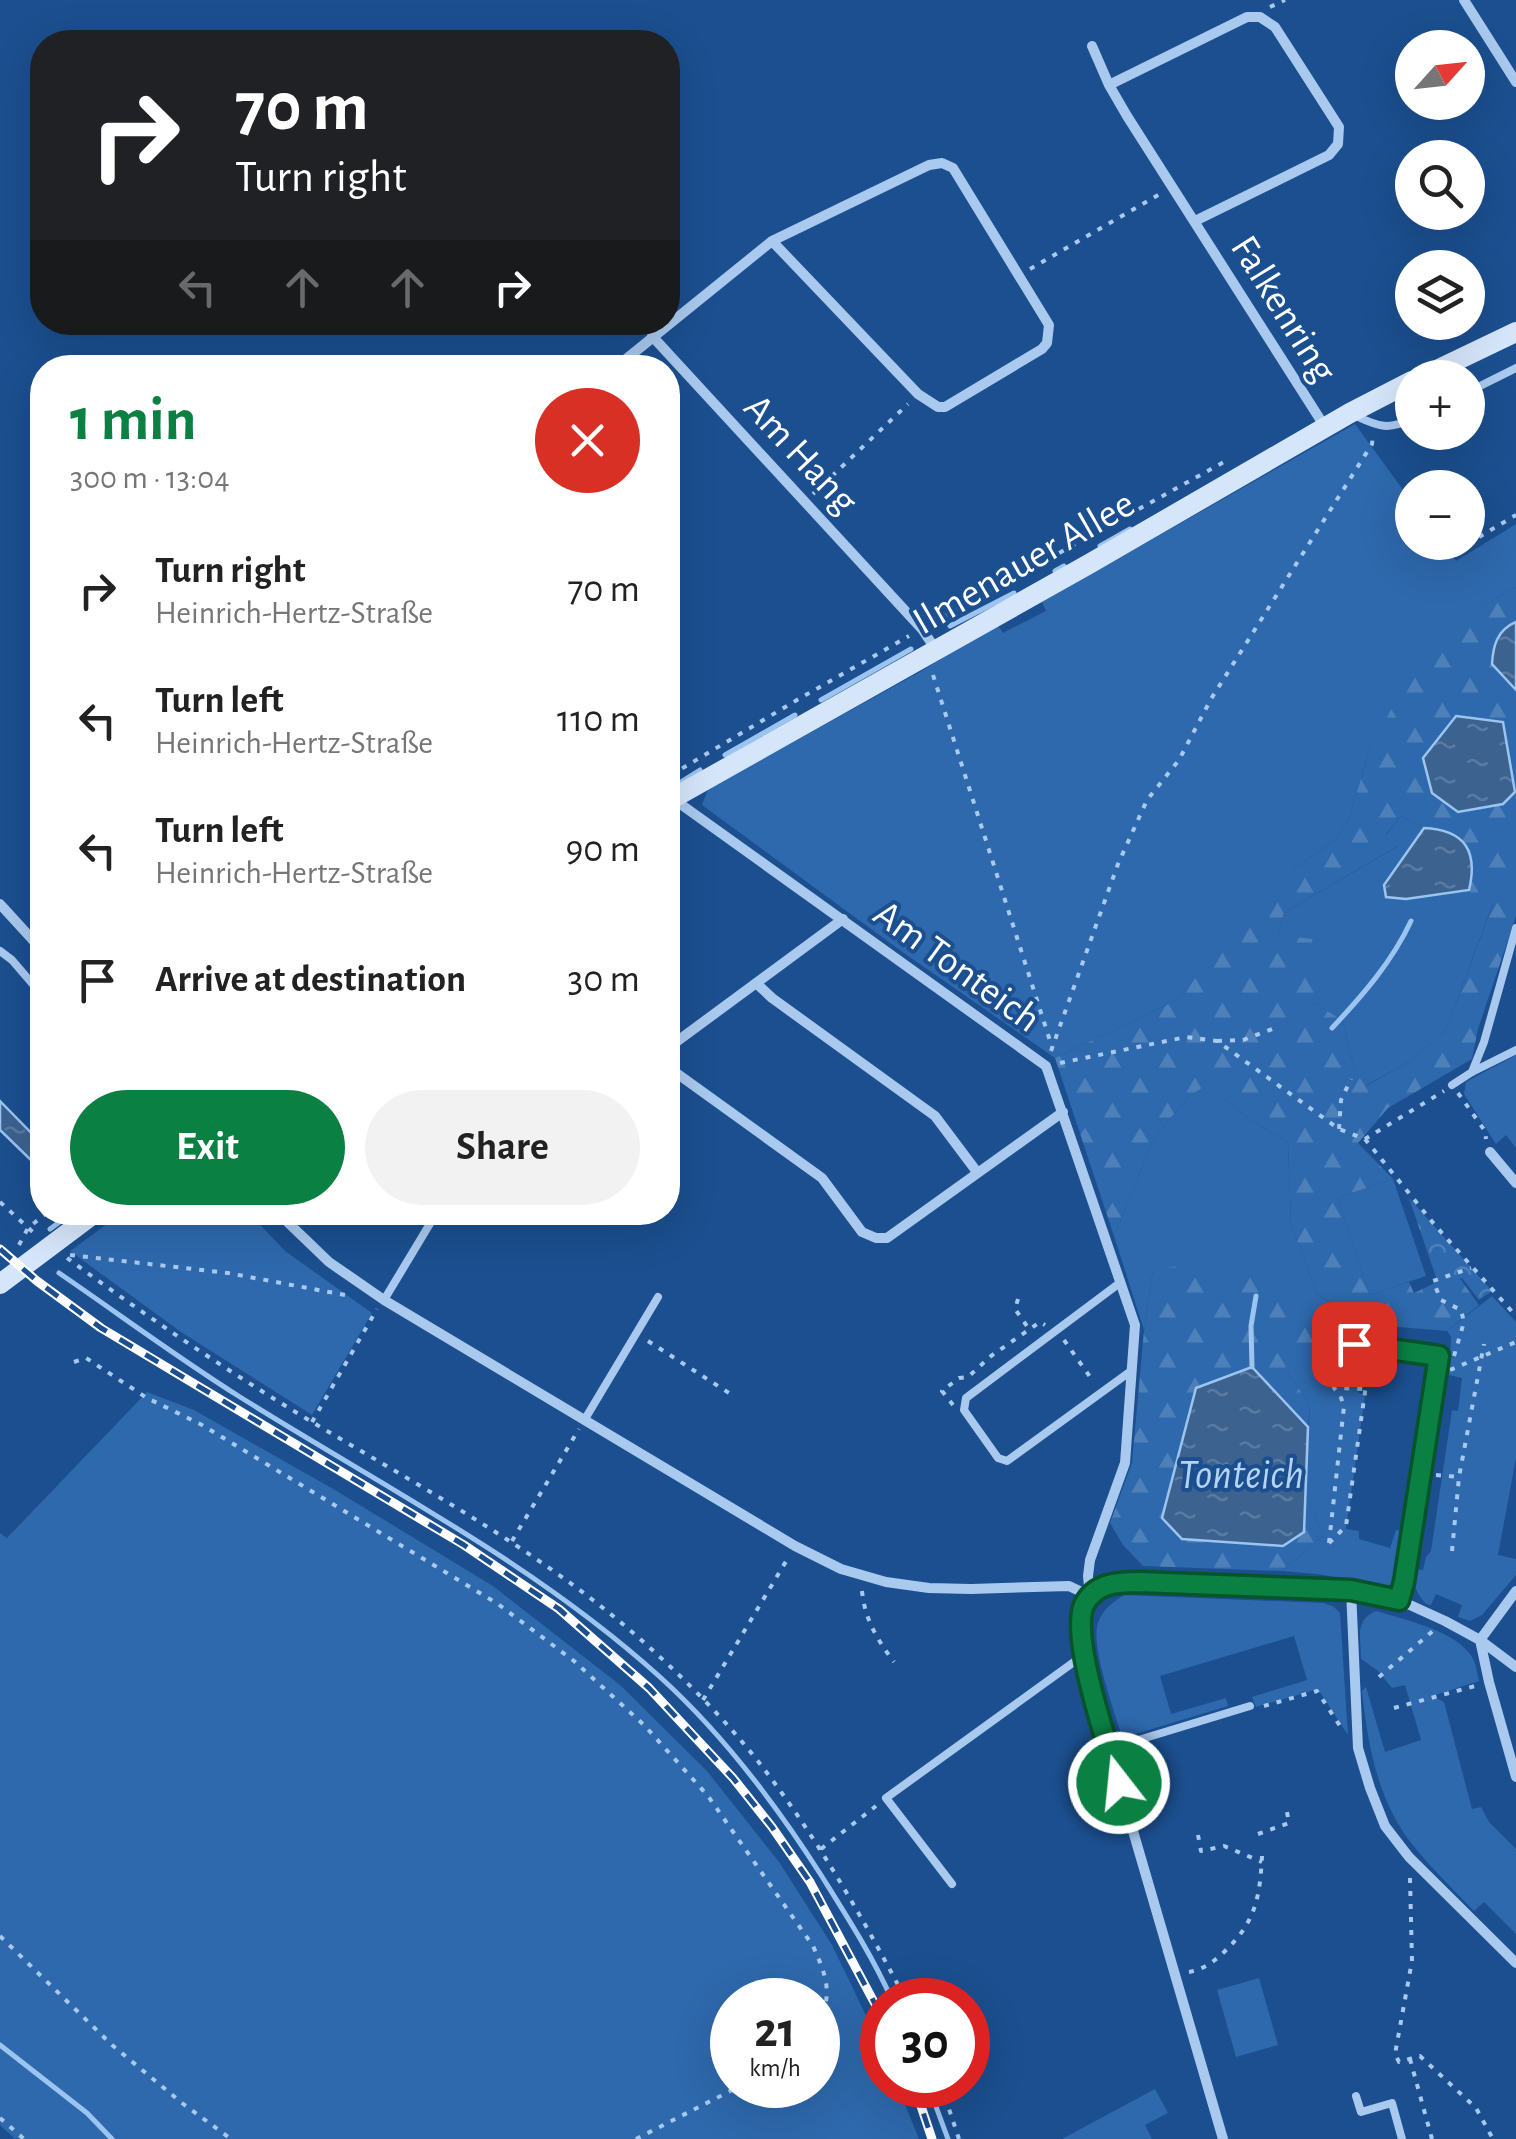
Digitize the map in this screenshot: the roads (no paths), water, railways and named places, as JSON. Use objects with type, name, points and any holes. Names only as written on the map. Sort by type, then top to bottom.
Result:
[{"type":"street","points":[[1464,0],[1516,82]]},
{"type":"street","name":"Falkenring","points":[[1109,85],[1247,17],[1269,21],[1275,27],[1338,128],[1335,150],[1195,221]]},
{"type":"street","name":"Falkenring","points":[[1092,46],[1109,85],[1326,427]]},
{"type":"street","points":[[680,314],[772,241],[929,165],[942,164],[953,168],[1050,324],[1048,343],[938,407],[918,394],[772,241]]},
{"type":"street","points":[[1458,360],[1516,332]]},
{"type":"street","points":[[630,355],[652,336]]},
{"type":"street","name":"Am Hang","points":[[652,336],[670,355]]},
{"type":"street","name":"Am Hang","points":[[680,366],[922,628],[937,650]]},
{"type":"street","name":"Ilmenauer Allee","points":[[680,786],[937,650],[1395,390]]},
{"type":"street","name":"Am Tonteich","points":[[680,800],[1046,1066],[1135,1326],[1125,1463],[1090,1560],[1090,1596],[1081,1614],[1085,1654],[1095,1701],[1223,2139]]},
{"type":"street","points":[[0,904],[30,937]]},
{"type":"street","name":"Am Tonteich","points":[[680,1039],[843,920]]},
{"type":"street","points":[[756,983],[935,1116],[977,1172]]},
{"type":"street","points":[[680,1076],[822,1178],[862,1232],[876,1238],[887,1238],[1063,1112]]},
{"type":"street","points":[[1490,1152],[1516,1184]]},
{"type":"street","points":[[0,1284],[79,1225]]},
{"type":"street","points":[[291,1225],[329,1262],[384,1300],[795,1546],[864,1577],[930,1588],[1069,1586],[1090,1596],[1107,1584],[1118,1582],[1351,1590],[1399,1600],[1446,1621],[1516,1666]]},
{"type":"street","points":[[1354,1344],[1439,1356],[1399,1600]]},
{"type":"street","points":[[1351,1590],[1358,1748],[1385,1826],[1409,1857],[1516,1963]]},
{"type":"street","points":[[1516,1591],[1480,1640],[1516,1777]]},
{"type":"lane","points":[[1485,384],[1516,368]]},
{"type":"lane","points":[[1350,413],[1374,425],[1395,427]]},
{"type":"lane","points":[[1472,1072],[1516,928]]},
{"type":"lane","points":[[0,951],[30,981]]},
{"type":"lane","points":[[1452,1085],[1516,1050]]},
{"type":"lane","points":[[384,1300],[429,1225]]},
{"type":"lane","points":[[1121,1282],[966,1398],[964,1410],[998,1458],[1007,1462],[1131,1371]]},
{"type":"lane","points":[[586,1419],[658,1297]]},
{"type":"lane","points":[[952,1884],[886,1798],[1085,1654]]},
{"type":"lane","points":[[1109,1750],[1250,1706]]},
{"type":"lane","points":[[1356,2096],[1362,2112],[1392,2103],[1402,2139]]},
{"type":"water","points":[[1516,622],[1516,690],[1492,664],[1497,639]]},
{"type":"water","points":[[1456,716],[1503,722],[1515,792],[1503,804],[1458,812],[1432,793],[1423,758]]},
{"type":"water","points":[[1424,828],[1450,833],[1466,846],[1472,865],[1469,890],[1406,899],[1386,897],[1384,885]]},
{"type":"water","points":[[0,1101],[30,1132],[30,1159],[0,1130]]},
{"type":"water","name":"Tonteich","points":[[1252,1367],[1308,1427],[1304,1532],[1283,1546],[1182,1539],[1162,1518],[1196,1388]]},
{"type":"waterway","points":[[1100,546],[1130,529]]},
{"type":"waterway","points":[[1055,571],[1064,566]]},
{"type":"waterway","points":[[950,626],[1014,593]]},
{"type":"waterway","points":[[821,700],[911,649]]},
{"type":"waterway","points":[[725,755],[795,715]]},
{"type":"waterway","points":[[680,782],[700,770]]},
{"type":"waterway","points":[[1332,1028],[1386,964],[1411,921]]},
{"type":"waterway","points":[[50,1229],[56,1225]]},
{"type":"waterway","points":[[59,1273],[240,1397],[509,1562],[612,1636],[660,1677],[727,1746],[785,1822],[881,1978]]},
{"type":"waterway","points":[[1252,1367],[1251,1326],[1256,1296]]},
{"type":"waterway","points":[[0,2045],[87,2113],[112,2139]]},
{"type":"waterway","points":[[937,2108],[948,2139]]},
{"type":"railway","points":[[0,1249],[101,1328],[464,1545],[559,1609],[649,1688],[733,1778],[810,1882],[861,1978]]},
{"type":"railway","points":[[922,2108],[932,2139]]}]
